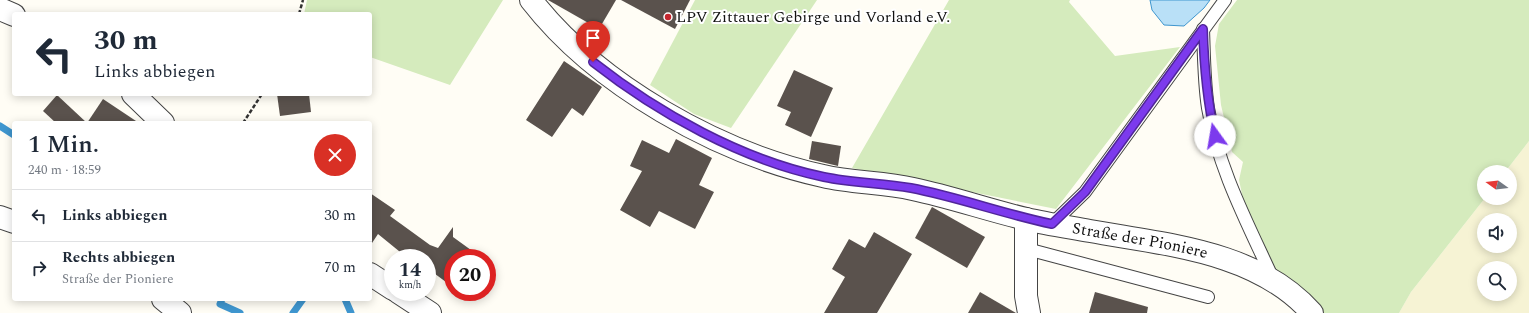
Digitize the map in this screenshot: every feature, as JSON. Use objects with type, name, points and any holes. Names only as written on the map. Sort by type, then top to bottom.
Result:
[{"type":"street","name":"Straße der Pioniere","points":[[531,0],[562,35],[626,88],[693,128],[730,144],[786,166],[825,177],[912,189],[1026,219],[1206,252],[1273,279],[1300,299],[1312,313]]},
{"type":"street","points":[[0,9],[12,13]]},
{"type":"street","points":[[134,96],[161,121]]},
{"type":"street","points":[[0,216],[12,221]]},
{"type":"street","points":[[1026,219],[1026,296],[1029,313]]},
{"type":"street","points":[[372,275],[384,283]]},
{"type":"street","points":[[165,301],[180,313]]},
{"type":"street","points":[[412,301],[430,313]]},
{"type":"lane","points":[[1052,224],[1085,192],[1225,0]]},
{"type":"lane","points":[[1203,29],[1204,71],[1208,108],[1218,150],[1234,192],[1273,279]]},
{"type":"lane","points":[[1027,250],[1208,297]]},
{"type":"path","points":[[299,12],[302,0]]},
{"type":"path","points":[[244,121],[261,96]]},
{"type":"shaded area","points":[[1529,141],[1529,313],[1399,313],[1411,292],[1479,205],[1517,205],[1517,165],[1510,165]]},
{"type":"green space","points":[[307,0],[503,0],[450,85],[372,58],[372,12],[304,12]]},
{"type":"green space","points":[[695,0],[817,0],[731,128],[694,114],[650,85]]},
{"type":"green space","points":[[949,0],[1070,0],[1069,2],[1115,56],[1180,47],[1056,209],[852,168]]},
{"type":"green space","points":[[1237,0],[1529,0],[1529,141],[1510,165],[1477,165],[1477,205],[1479,205],[1411,292],[1399,313],[1320,313],[1275,273],[1245,208],[1239,180],[1243,162],[1232,152],[1221,105],[1215,46],[1219,24]]},
{"type":"water","points":[[1150,0],[1210,0],[1204,8],[1184,26],[1164,25],[1152,10]]},
{"type":"building","points":[[548,0],[616,0],[599,29]]},
{"type":"building","name":"LPV Zittauer Gebirge und Vorland e.V.","points":[[621,0],[690,0],[675,29]]},
{"type":"building","points":[[564,61],[602,87],[583,116],[572,108],[552,137],[526,120]]},
{"type":"building","points":[[794,70],[833,88],[811,137],[785,125],[791,112],[777,106]]},
{"type":"building","points":[[56,96],[58,96],[85,121],[54,121],[43,111]]},
{"type":"building","points":[[277,96],[309,96],[311,112],[280,116]]},
{"type":"building","points":[[103,99],[136,121],[88,121]]},
{"type":"building","points":[[676,139],[712,158],[699,185],[714,192],[695,229],[659,211],[650,227],[620,210],[642,171],[630,166],[642,140],[669,153]]},
{"type":"building","points":[[812,141],[841,146],[838,166],[809,159]]},
{"type":"building","points":[[372,194],[395,210],[390,216],[430,245],[438,248],[453,227],[453,237],[470,249],[444,249],[444,281],[436,275],[436,249],[396,249],[378,234],[372,243]]},
{"type":"building","points":[[932,207],[985,237],[967,268],[915,238]]},
{"type":"building","points":[[874,232],[912,254],[877,313],[824,313],[845,277],[832,269],[849,239],[865,248]]},
{"type":"building","points":[[980,292],[1016,313],[968,313]]},
{"type":"building","points":[[1095,292],[1148,307],[1147,313],[1089,313]]},
{"type":"waterway","points":[[0,126],[12,134]]},
{"type":"waterway","points":[[221,301],[220,304],[240,313]]},
{"type":"waterway","points":[[293,313],[302,301]]},
{"type":"waterway","points":[[346,301],[351,313]]},
{"type":"place","name":"LPV Zittauer Gebirge und Vorland e.V.","points":[[668,17]]},
{"type":"route","points":[[593,62],[626,88],[693,128],[786,166],[825,177],[912,189],[1026,219],[1052,224],[1085,192],[1203,29],[1204,71],[1208,108],[1215,136]]}]
